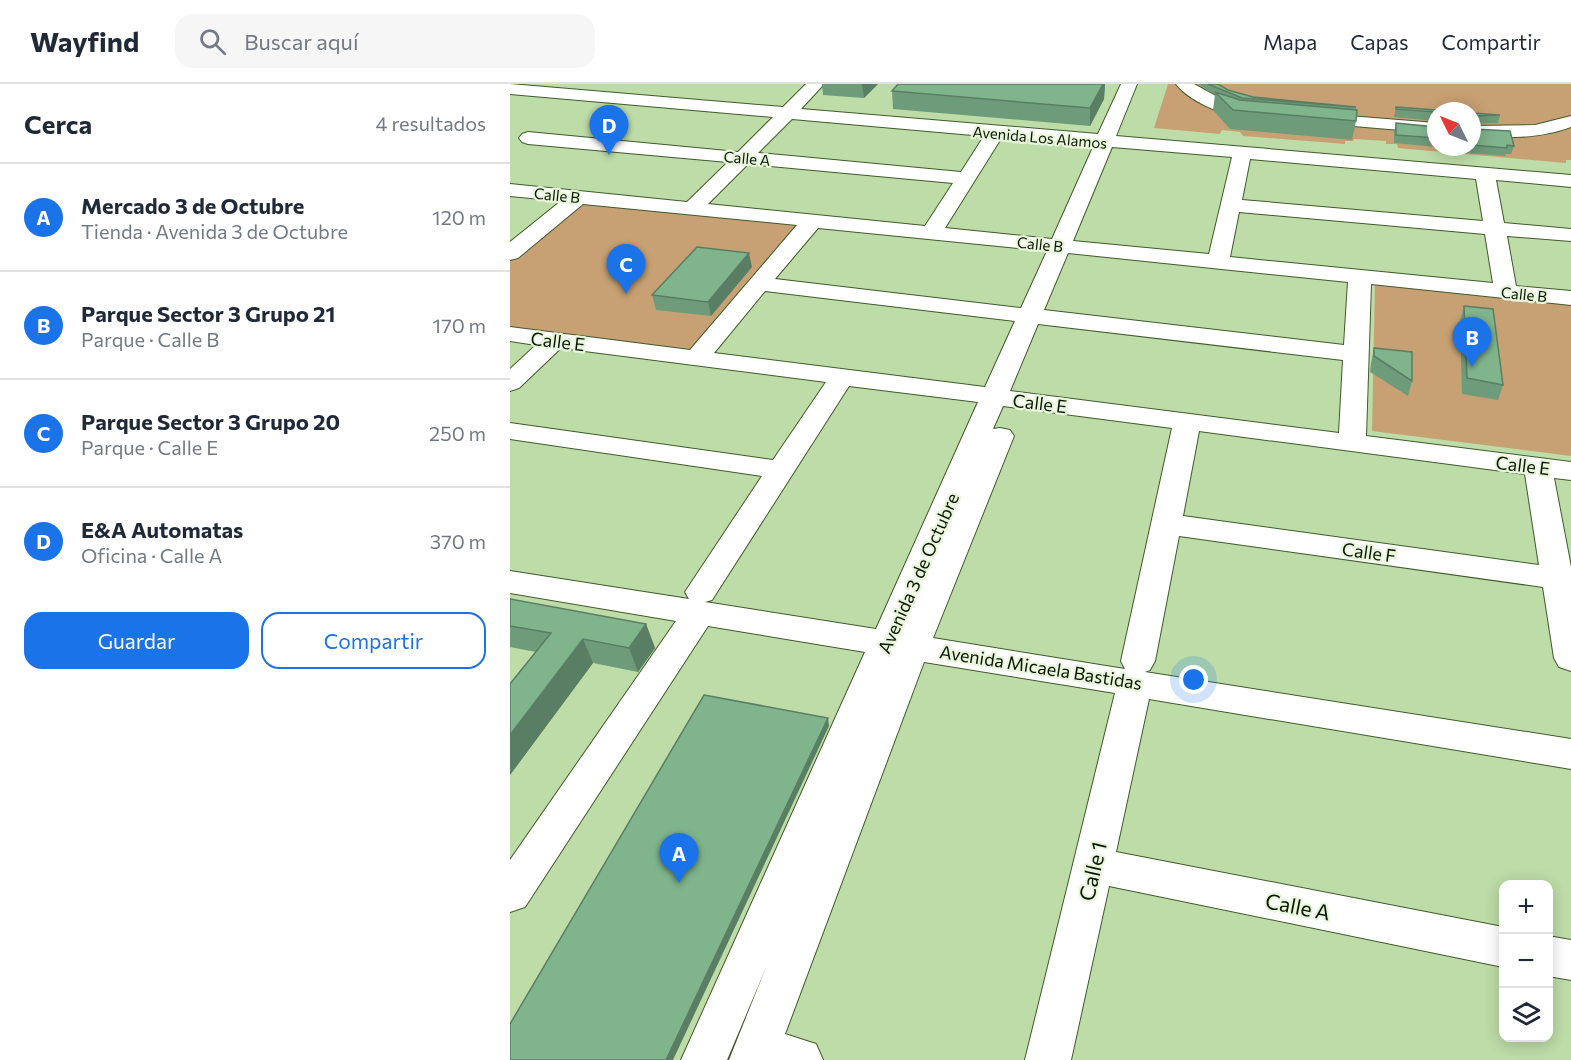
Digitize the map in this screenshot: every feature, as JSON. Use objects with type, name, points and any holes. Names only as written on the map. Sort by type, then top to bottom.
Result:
[{"type":"street","name":"Avenida Los Alamos","points":[[555,84],[697,93],[791,110],[995,133],[1115,137],[1242,153],[1571,181]]},
{"type":"street","points":[[692,208],[816,84]]},
{"type":"street","name":"Avenida 3 de Octubre","points":[[704,1060],[905,635],[1115,137],[1129,84]]},
{"type":"street","name":"Avenida 3 de Octubre","points":[[1115,137],[1148,84]]},
{"type":"street","points":[[1184,84],[1200,97],[1223,106],[1238,111],[1273,115]]},
{"type":"street","name":"Avenida Los Alamos","points":[[510,89],[1571,173]]},
{"type":"street","points":[[566,110],[586,96]]},
{"type":"street","points":[[1295,117],[1427,127]]},
{"type":"street","points":[[1481,131],[1529,133],[1557,127],[1571,121]]},
{"type":"street","points":[[510,151],[547,124]]},
{"type":"street","points":[[930,233],[995,133]]},
{"type":"street","name":"Calle A","points":[[528,138],[966,178]]},
{"type":"street","points":[[1218,262],[1242,153]]},
{"type":"street","points":[[1485,173],[1506,292]]},
{"type":"street","name":"Calle B","points":[[510,190],[1571,298]]},
{"type":"street","points":[[510,253],[579,197]]},
{"type":"street","points":[[1231,205],[1571,235]]},
{"type":"street","points":[[696,358],[812,221]]},
{"type":"street","points":[[1352,443],[1360,277]]},
{"type":"street","points":[[759,284],[1356,354]]},
{"type":"street","name":"Calle E","points":[[510,334],[1571,471]]},
{"type":"street","points":[[510,383],[555,340]]},
{"type":"street","points":[[510,894],[700,602],[781,470],[842,377]]},
{"type":"street","name":"Calle 1","points":[[1048,1060],[1136,672],[1187,422]]},
{"type":"street","points":[[510,431],[781,470]]},
{"type":"street","points":[[1539,467],[1564,579],[1571,658]]},
{"type":"street","name":"Calle F","points":[[1166,524],[1564,579]]},
{"type":"street","name":"Avenida Micaela Bastidas","points":[[510,561],[700,602],[1136,672],[1571,733]]},
{"type":"street","name":"Avenida Micaela Bastidas","points":[[510,582],[700,602]]},
{"type":"street","name":"Avenida 3 de Octubre","points":[[754,1055],[905,635]]},
{"type":"street","name":"Avenida Micaela Bastidas","points":[[1136,672],[1571,754]]},
{"type":"street","name":"Calle A","points":[[1093,865],[1499,946]]},
{"type":"street","points":[[1553,957],[1571,960]]},
{"type":"street","points":[[754,1055],[800,1060]]},
{"type":"shaded area","points":[[1168,84],[1571,84],[1571,160],[1566,160],[1566,163],[1481,155],[1481,102],[1427,102],[1427,151],[1398,148],[1397,144],[1386,144],[1386,141],[1354,139],[1345,141],[1345,144],[1243,136],[1240,132],[1222,130],[1220,134],[1154,128]]},
{"type":"shaded area","points":[[579,201],[799,224],[693,352],[510,329],[510,258]]},
{"type":"shaded area","points":[[1375,283],[1571,303],[1571,456],[1372,431]]},
{"type":"building","points":[[898,84],[1103,84],[1090,108],[892,91]]},
{"type":"building","points":[[1208,84],[1218,84],[1228,90],[1253,97],[1356,107],[1242,98]]},
{"type":"building","points":[[1215,92],[1240,100],[1357,110],[1356,121],[1233,110]]},
{"type":"building","points":[[1396,107],[1427,109],[1427,111],[1396,109]]},
{"type":"building","points":[[1396,123],[1427,126],[1427,137],[1396,135]]},
{"type":"building","points":[[1481,129],[1510,131],[1514,146],[1507,145],[1507,148],[1481,146]]},
{"type":"building","points":[[697,247],[749,253],[708,302],[652,295]]},
{"type":"building","points":[[1464,306],[1493,309],[1503,385],[1467,378]]},
{"type":"building","points":[[1374,348],[1412,352],[1412,381],[1374,356]]},
{"type":"building","points":[[510,599],[646,624],[629,648],[583,639],[510,735],[510,684],[551,633],[510,626]]},
{"type":"building","points":[[704,695],[828,718],[666,1060],[510,1060],[510,1024]]},
{"type":"place","name":"E&A Automatas","points":[[609,155]]},
{"type":"place","name":"Parque Sector 3 Grupo 20","points":[[626,294]]},
{"type":"place","name":"Parque Sector 3 Grupo 21","points":[[1472,367]]},
{"type":"place","name":"Mercado 3 de Octubre","points":[[679,883]]}]
